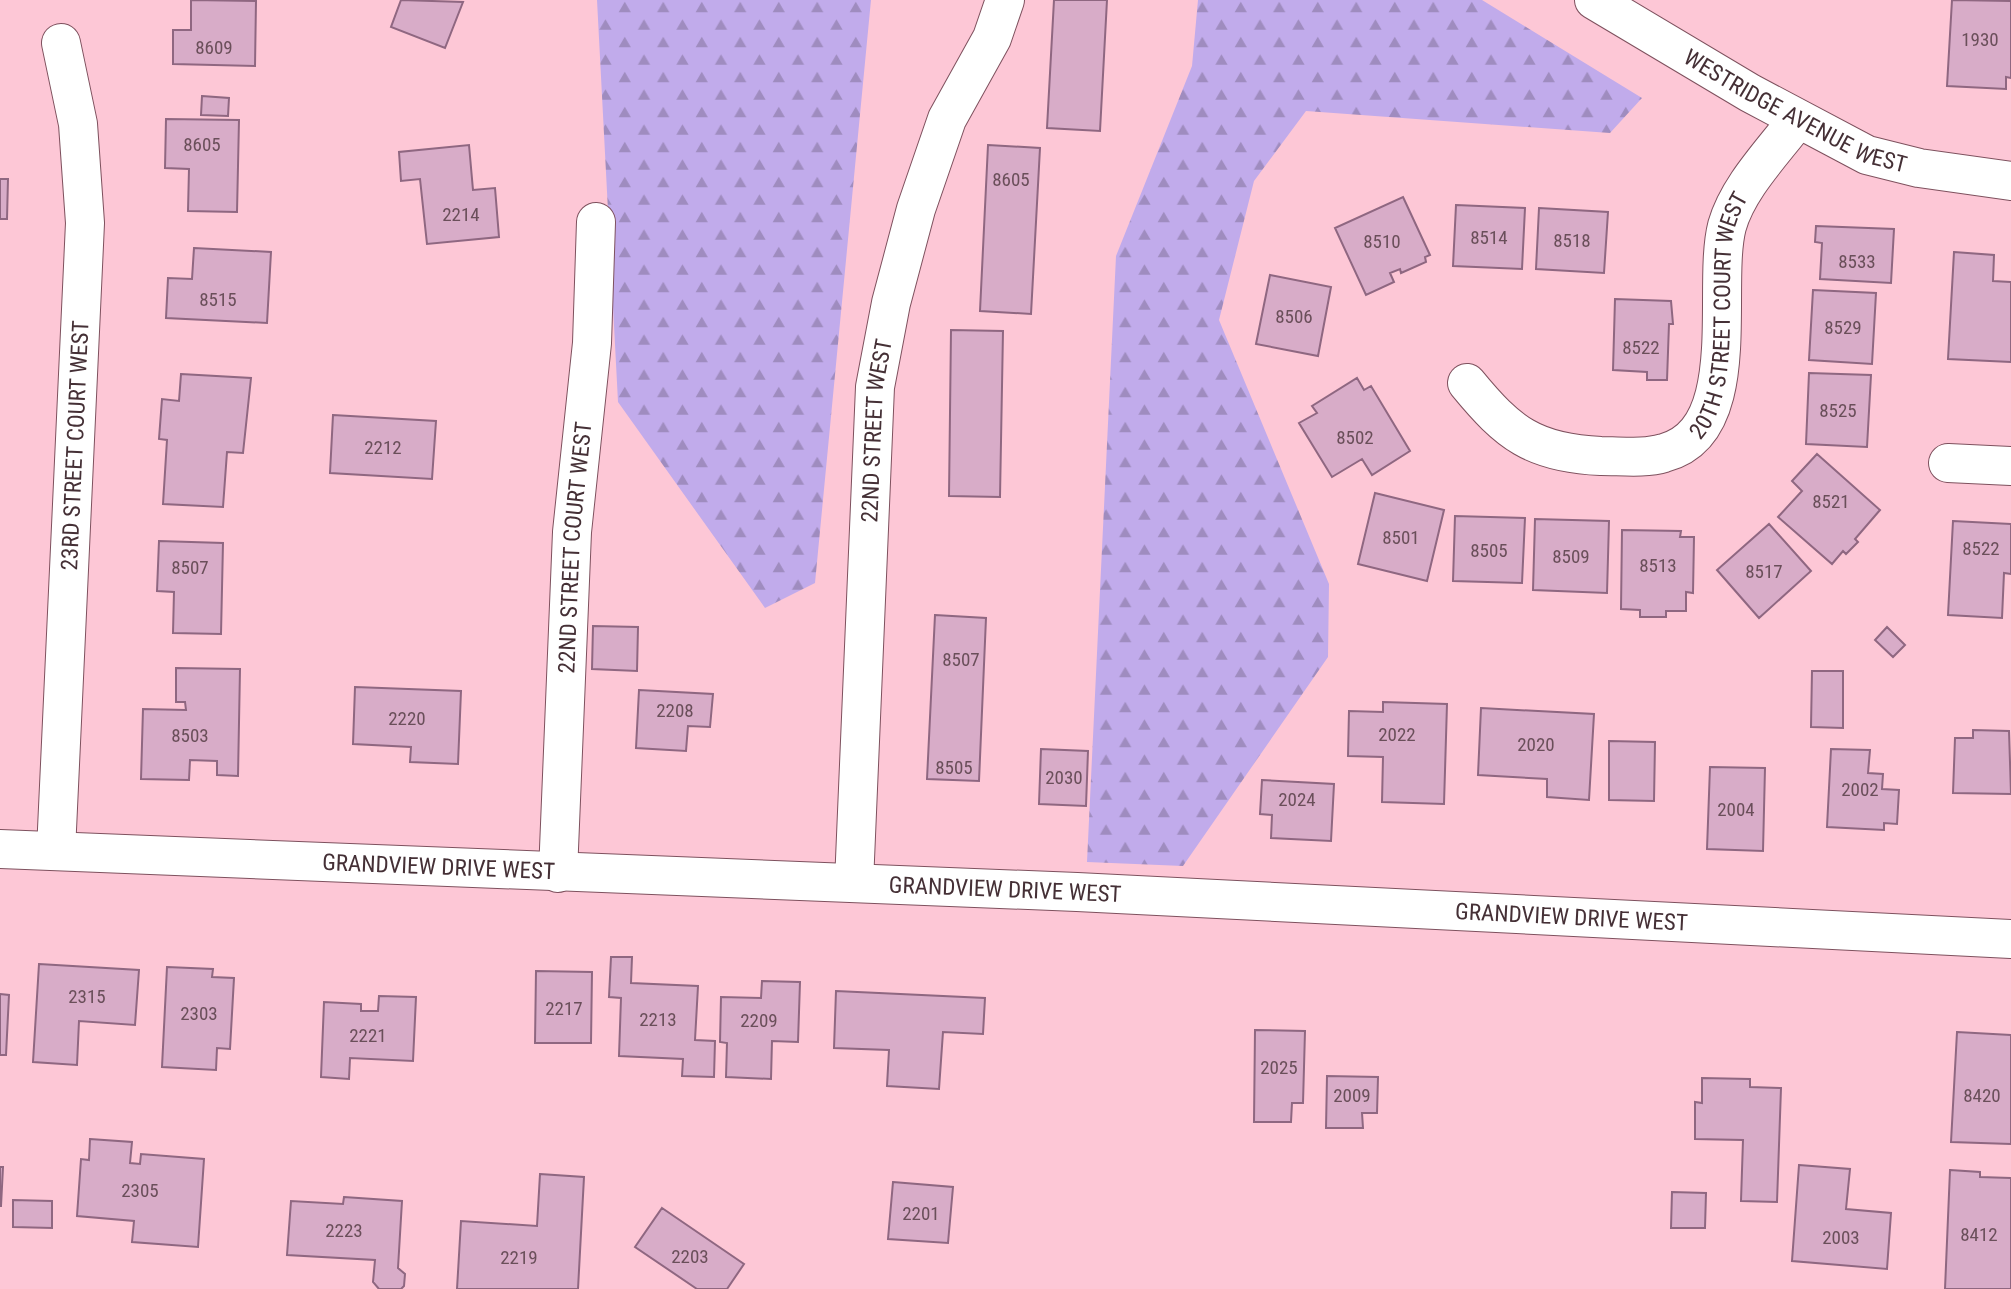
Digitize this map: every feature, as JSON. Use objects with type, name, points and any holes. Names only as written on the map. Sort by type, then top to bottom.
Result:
[{"type":"street","name":"22ND STREET WEST","points":[[854,883],[875,387],[891,303],[916,209],[947,119],[992,38],[1005,0]]},
{"type":"street","name":"WESTRIDGE AVENUE WEST","points":[[1594,0],[1797,120],[1867,155],[1932,170],[2011,181]]},
{"type":"street","name":"23RD STREET COURT WEST","points":[[56,851],[85,223],[78,124],[61,43]]},
{"type":"street","name":"20TH STREET COURT WEST","points":[[1467,383],[1496,419],[1516,434],[1550,449],[1576,454],[1643,457],[1666,453],[1688,442],[1703,424],[1714,396],[1721,351],[1724,246],[1731,216],[1745,191],[1797,120]]},
{"type":"street","name":"22ND STREET COURT WEST","points":[[558,873],[572,532],[592,343],[596,222]]},
{"type":"street","points":[[1948,463],[2011,466]]},
{"type":"street","name":"GRANDVIEW DRIVE WEST","points":[[0,849],[854,883],[2011,939]]},
{"type":"green space","points":[[597,0],[871,0],[815,583],[765,608],[618,402]]},
{"type":"green space","points":[[1198,0],[1482,0],[1642,98],[1610,133],[1306,111],[1254,181],[1219,320],[1329,584],[1328,657],[1183,866],[1087,862],[1116,256],[1192,66]]},
{"type":"building","points":[[191,0],[256,1],[255,66],[173,64],[173,30],[191,30]]},
{"type":"building","points":[[401,0],[463,2],[445,48],[391,27]]},
{"type":"building","points":[[1054,0],[1107,0],[1100,131],[1047,128]]},
{"type":"building","points":[[1952,0],[2011,1],[2011,78],[2006,77],[2006,89],[1947,86]]},
{"type":"building","points":[[202,96],[229,98],[228,116],[201,115]]},
{"type":"building","points":[[166,119],[239,120],[237,212],[188,211],[189,169],[165,168]]},
{"type":"building","points":[[469,145],[473,190],[495,188],[499,237],[427,244],[420,179],[401,181],[399,152]]},
{"type":"building","points":[[988,145],[1040,148],[1031,314],[980,311]]},
{"type":"building","points":[[0,179],[8,179],[7,219],[0,219]]},
{"type":"building","points":[[1403,197],[1430,255],[1425,257],[1426,262],[1401,273],[1400,269],[1390,273],[1394,282],[1366,295],[1335,228]]},
{"type":"building","points":[[1456,205],[1525,208],[1522,269],[1453,266]]},
{"type":"building","points":[[1539,208],[1608,212],[1604,273],[1536,269]]},
{"type":"building","points":[[1816,226],[1894,229],[1891,283],[1820,279],[1822,243],[1815,242]]},
{"type":"building","points":[[194,248],[271,252],[267,323],[166,318],[168,278],[192,279]]},
{"type":"building","points":[[1954,252],[1994,255],[1993,281],[2011,282],[2011,362],[1948,359]]},
{"type":"building","points":[[1270,275],[1331,287],[1318,356],[1256,344]]},
{"type":"building","points":[[1813,290],[1876,293],[1872,364],[1809,360]]},
{"type":"building","points":[[1615,299],[1671,301],[1673,324],[1669,324],[1667,380],[1647,380],[1647,372],[1613,370]]},
{"type":"building","points":[[951,330],[1003,331],[1000,497],[949,496]]},
{"type":"building","points":[[1809,373],[1871,375],[1867,447],[1806,444]]},
{"type":"building","points":[[181,374],[251,378],[243,453],[227,452],[223,507],[163,504],[167,440],[159,439],[162,399],[179,401]]},
{"type":"building","points":[[1357,378],[1364,390],[1371,386],[1410,451],[1372,475],[1362,459],[1332,477],[1299,423],[1317,413],[1312,406]]},
{"type":"building","points":[[333,415],[436,421],[432,479],[330,473]]},
{"type":"building","points":[[1817,454],[1880,510],[1855,539],[1858,542],[1846,554],[1843,551],[1832,564],[1778,517],[1802,491],[1792,481]]},
{"type":"building","points":[[1375,493],[1444,510],[1427,581],[1358,564]]},
{"type":"building","points":[[1455,516],[1525,518],[1522,583],[1453,581]]},
{"type":"building","points":[[1535,519],[1609,521],[1607,593],[1533,590]]},
{"type":"building","points":[[1953,521],[2011,524],[2011,574],[2004,573],[2002,618],[1948,615]]},
{"type":"building","points":[[1769,524],[1811,571],[1759,618],[1717,570]]},
{"type":"building","points":[[1622,530],[1681,531],[1680,537],[1694,537],[1693,593],[1686,592],[1686,611],[1666,611],[1666,617],[1640,617],[1640,610],[1621,609]]},
{"type":"building","points":[[159,541],[223,543],[221,634],[173,633],[174,592],[157,591]]},
{"type":"building","points":[[935,615],[986,618],[979,781],[927,779]]},
{"type":"building","points":[[593,626],[638,627],[637,671],[592,669]]},
{"type":"building","points":[[1887,627],[1905,645],[1893,657],[1875,640]]},
{"type":"building","points":[[176,668],[240,669],[238,776],[217,775],[217,761],[190,760],[189,780],[141,779],[143,709],[186,710],[185,702],[176,702]]},
{"type":"building","points":[[1812,671],[1843,671],[1843,728],[1811,727]]},
{"type":"building","points":[[355,687],[461,691],[458,764],[410,762],[411,747],[353,744]]},
{"type":"building","points":[[639,690],[713,694],[710,727],[688,726],[686,751],[636,748]]},
{"type":"building","points":[[1383,702],[1447,704],[1444,804],[1382,802],[1383,757],[1348,756],[1349,711],[1383,712]]},
{"type":"building","points":[[1481,708],[1594,714],[1589,800],[1547,797],[1547,779],[1478,775]]},
{"type":"building","points":[[1973,730],[2009,731],[2011,794],[1953,793],[1955,738],[1973,738]]},
{"type":"building","points":[[1609,741],[1655,742],[1654,801],[1609,800]]},
{"type":"building","points":[[1041,749],[1088,751],[1086,806],[1039,804]]},
{"type":"building","points":[[1831,749],[1870,750],[1868,773],[1883,774],[1882,789],[1899,790],[1897,824],[1884,823],[1884,830],[1827,827]]},
{"type":"building","points":[[1710,767],[1765,768],[1763,851],[1707,849]]},
{"type":"building","points":[[1262,780],[1334,784],[1331,841],[1271,838],[1272,815],[1260,814]]},
{"type":"building","points":[[611,957],[632,957],[631,983],[698,986],[695,1040],[715,1041],[714,1077],[682,1076],[683,1059],[619,1056],[621,998],[609,997]]},
{"type":"building","points":[[39,964],[139,970],[135,1025],[79,1021],[77,1065],[33,1062]]},
{"type":"building","points":[[167,967],[213,969],[212,977],[234,978],[230,1049],[217,1048],[216,1070],[162,1067]]},
{"type":"building","points":[[536,971],[592,972],[591,1043],[535,1043]]},
{"type":"building","points":[[762,981],[800,982],[798,1042],[772,1041],[771,1079],[726,1077],[727,1043],[720,1042],[721,997],[761,998]]},
{"type":"building","points":[[836,991],[985,998],[983,1034],[943,1032],[939,1089],[887,1086],[889,1050],[834,1048]]},
{"type":"building","points":[[0,994],[9,995],[6,1055],[0,1055]]},
{"type":"building","points":[[379,996],[416,997],[413,1061],[350,1058],[349,1079],[321,1077],[324,1002],[361,1004],[361,1011],[378,1011]]},
{"type":"building","points":[[1255,1030],[1305,1031],[1303,1103],[1292,1103],[1291,1122],[1254,1122]]},
{"type":"building","points":[[1957,1032],[2011,1035],[2011,1144],[1951,1142]]},
{"type":"building","points":[[1327,1076],[1378,1077],[1377,1113],[1362,1113],[1363,1128],[1326,1128]]},
{"type":"building","points":[[1702,1078],[1750,1079],[1750,1087],[1781,1088],[1777,1202],[1741,1201],[1743,1140],[1695,1139],[1695,1102],[1702,1103]]},
{"type":"building","points":[[90,1139],[132,1142],[130,1163],[140,1164],[141,1154],[204,1159],[198,1247],[132,1242],[134,1221],[77,1216],[81,1159],[89,1160]]},
{"type":"building","points":[[1799,1165],[1850,1169],[1846,1209],[1891,1213],[1887,1269],[1792,1261]]},
{"type":"building","points":[[0,1167],[3,1167],[1,1206],[0,1206]]},
{"type":"building","points":[[1950,1170],[1980,1172],[1980,1177],[2011,1178],[2011,1289],[1945,1289]]},
{"type":"building","points":[[540,1174],[584,1177],[578,1289],[457,1289],[461,1221],[537,1226]]},
{"type":"building","points":[[893,1182],[953,1187],[948,1243],[888,1239]]},
{"type":"building","points":[[1672,1192],[1706,1193],[1705,1228],[1671,1228]]},
{"type":"building","points":[[344,1197],[402,1201],[398,1268],[405,1274],[404,1286],[401,1289],[379,1289],[373,1282],[375,1260],[287,1255],[291,1201],[343,1204]]},
{"type":"building","points":[[13,1200],[52,1201],[52,1228],[13,1227]]},
{"type":"building","points":[[662,1208],[744,1264],[727,1289],[697,1289],[635,1247]]}]
